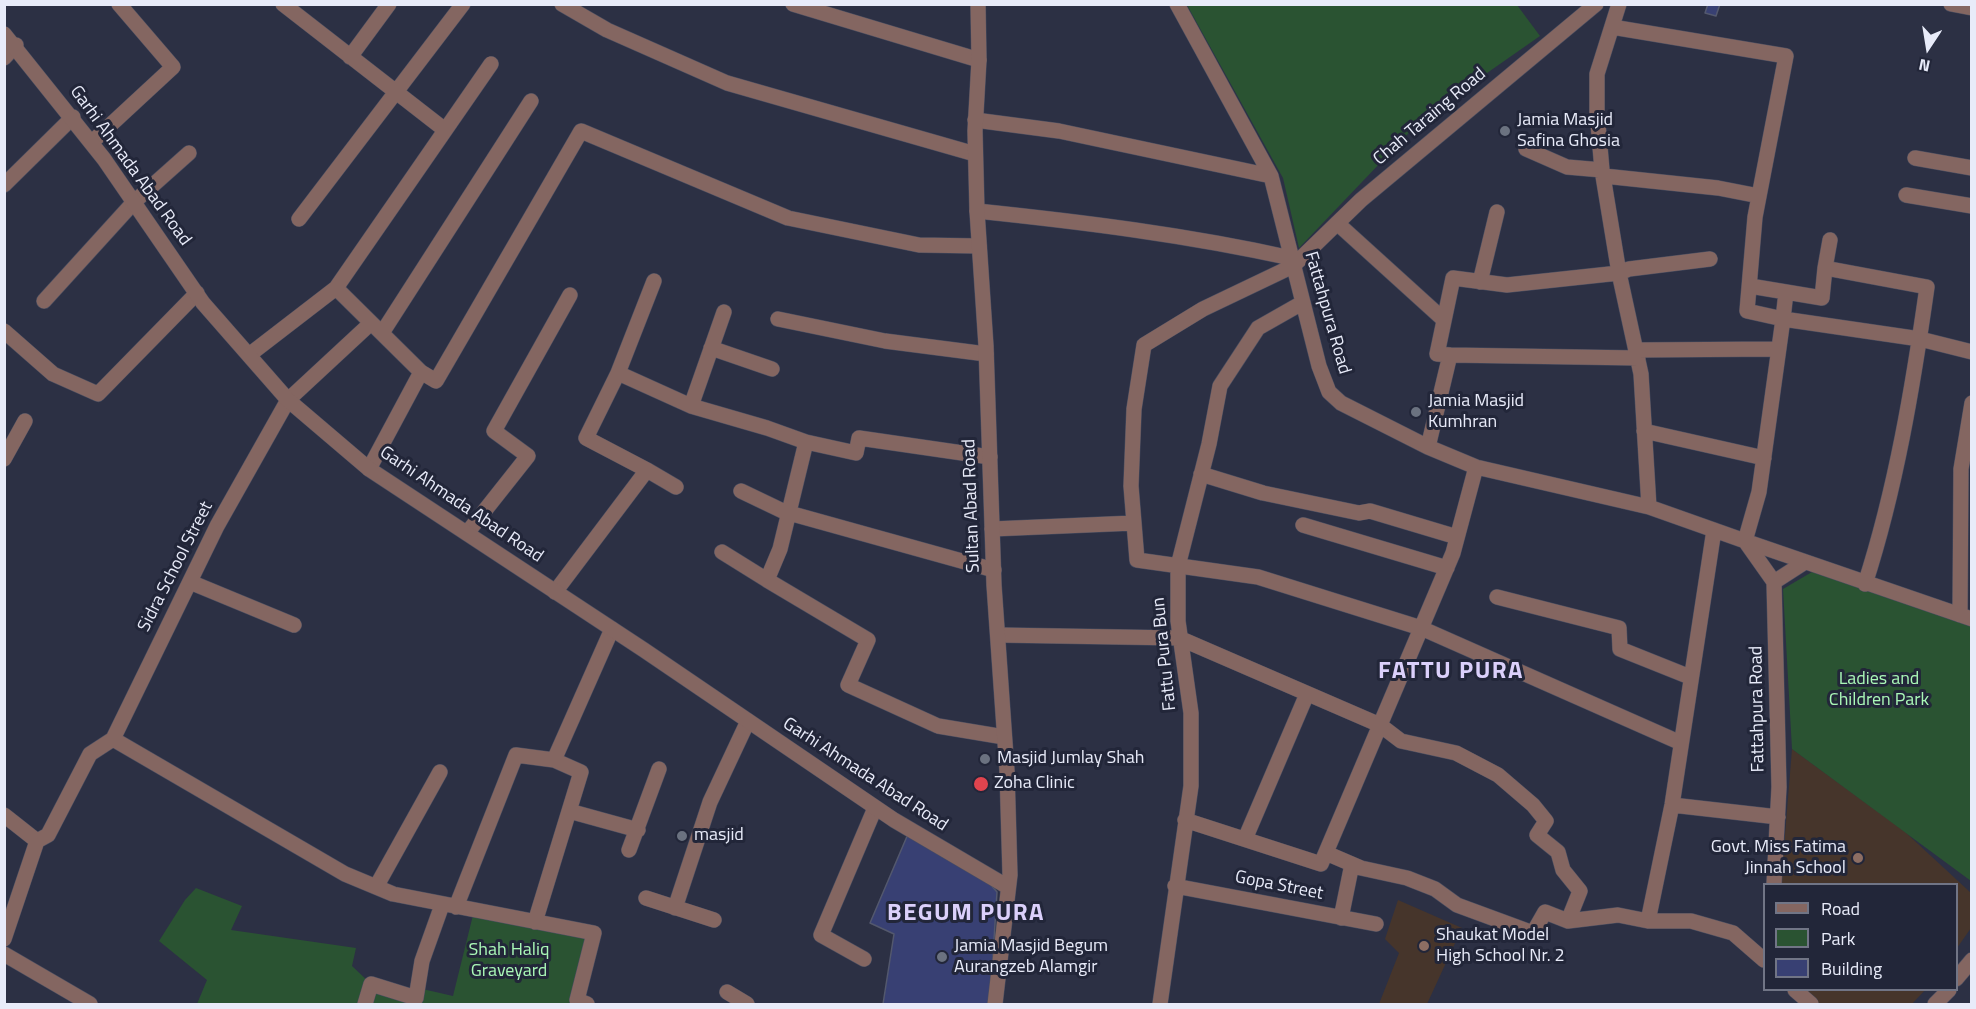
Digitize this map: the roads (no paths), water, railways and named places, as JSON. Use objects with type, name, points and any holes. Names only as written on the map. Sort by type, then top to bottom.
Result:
[{"type":"street","points":[[92,142],[173,68],[119,4]]},
{"type":"street","points":[[283,4],[445,130]]},
{"type":"street","points":[[350,57],[389,4]]},
{"type":"street","points":[[299,219],[463,4]]},
{"type":"street","points":[[562,4],[607,30],[727,83],[975,154]]},
{"type":"street","points":[[793,4],[979,60]]},
{"type":"street","name":"Sultan Abad Road","points":[[978,4],[979,60],[975,154],[986,354],[994,570],[1005,737],[1008,887],[995,1005]]},
{"type":"street","name":"Fattahpura Road","points":[[1177,4],[1271,176],[1319,366],[1329,392],[1341,403],[1428,447],[1476,467],[1649,507],[1865,584],[1966,617]]},
{"type":"street","name":"Chah Taraing Road","points":[[1134,523],[1131,486],[1134,409],[1144,345],[1203,309],[1292,262],[1447,126],[1556,40],[1596,4]]},
{"type":"street","points":[[1619,4],[1597,74],[1603,173],[1619,273],[1637,354],[1649,507]]},
{"type":"street","points":[[1951,4],[1971,8]]},
{"type":"street","points":[[1612,27],[1786,56],[1755,217],[1748,311],[1783,319],[1920,339],[1971,352]]},
{"type":"street","name":"Garhi Ahmada Abad Road","points":[[4,34],[73,117],[197,293],[249,355],[288,400],[369,469],[612,629],[875,808],[1008,887]]},
{"type":"street","points":[[4,58],[15,45]]},
{"type":"street","points":[[249,355],[336,288],[490,64]]},
{"type":"street","name":"Sidra School Street","points":[[37,841],[48,836],[90,754],[113,739],[217,526],[288,400],[376,328],[531,101]]},
{"type":"street","points":[[4,185],[73,117]]},
{"type":"street","points":[[975,120],[1059,131],[1271,176]]},
{"type":"street","points":[[336,288],[421,372],[436,381],[581,131],[788,218],[919,245],[979,246]]},
{"type":"street","points":[[1526,149],[1567,167],[1760,196]]},
{"type":"street","points":[[44,301],[134,202],[189,153]]},
{"type":"street","points":[[1915,158],[1971,168]]},
{"type":"street","points":[[1906,195],[1971,206]]},
{"type":"street","points":[[977,211],[1123,227],[1216,241],[1292,262]]},
{"type":"street","points":[[1480,282],[1497,212]]},
{"type":"street","points":[[1337,223],[1444,320]]},
{"type":"street","points":[[1750,286],[1822,298],[1830,240]]},
{"type":"street","points":[[1710,259],[1629,268],[1619,273],[1507,285],[1453,278],[1437,354],[1637,354],[1778,349]]},
{"type":"street","points":[[1826,268],[1927,287],[1920,339],[1881,534],[1865,584]]},
{"type":"street","points":[[654,281],[618,373],[586,438],[676,487]]},
{"type":"street","points":[[1786,292],[1759,492],[1745,541],[1774,582],[1805,562]]},
{"type":"street","points":[[4,331],[53,374],[98,393],[197,293]]},
{"type":"street","points":[[467,533],[528,456],[494,431],[570,296]]},
{"type":"street","name":"Fattu Pura Bun","points":[[1163,1004],[1175,886],[1191,786],[1191,713],[1179,638],[1178,566],[1220,386],[1258,328],[1302,303]]},
{"type":"street","points":[[691,406],[724,312]]},
{"type":"street","points":[[778,319],[885,341],[986,354]]},
{"type":"street","points":[[711,348],[772,369]]},
{"type":"street","points":[[1428,447],[1450,355]]},
{"type":"street","points":[[369,469],[421,372]]},
{"type":"street","points":[[618,373],[691,406],[806,442],[856,453],[859,438],[990,457]]},
{"type":"street","points":[[1966,617],[1966,470],[1971,403]]},
{"type":"street","points":[[4,459],[25,421]]},
{"type":"street","points":[[1644,431],[1764,458]]},
{"type":"street","points":[[767,580],[780,549],[806,442]]},
{"type":"street","points":[[1185,820],[1321,864],[1447,568],[1476,467]]},
{"type":"street","points":[[555,592],[647,470]]},
{"type":"street","points":[[1201,474],[1263,493],[1359,513],[1370,511],[1457,537]]},
{"type":"street","points":[[741,491],[789,514],[994,570]]},
{"type":"street","points":[[992,529],[1134,523],[1137,560],[1258,577],[1421,628],[1680,744]]},
{"type":"street","points":[[1303,525],[1447,568]]},
{"type":"street","points":[[1648,921],[1672,805],[1714,530]]},
{"type":"street","points":[[722,552],[868,640],[848,685],[938,726],[1005,737]]},
{"type":"street","points":[[190,582],[294,625]]},
{"type":"street","name":"Fattahpura Road","points":[[1774,582],[1778,817],[1774,883]]},
{"type":"street","points":[[1497,597],[1619,628],[1620,649],[1690,677]]},
{"type":"street","points":[[554,760],[612,629]]},
{"type":"street","points":[[998,635],[1179,638],[1380,725],[1401,741],[1456,753],[1498,775],[1533,805],[1546,821],[1537,835],[1558,852],[1563,870],[1580,891],[1568,921]]},
{"type":"street","points":[[1245,839],[1307,694]]},
{"type":"street","points":[[675,908],[710,802],[748,721]]},
{"type":"street","points":[[113,739],[345,874],[393,894],[594,933],[578,1000],[587,1005]]},
{"type":"street","points":[[366,1005],[371,984],[416,998],[422,961],[516,755],[554,760],[581,772],[535,922]]},
{"type":"street","points":[[629,850],[660,769]]},
{"type":"street","points":[[376,887],[440,771]]},
{"type":"street","points":[[1672,805],[1778,817]]},
{"type":"street","points":[[864,959],[821,935],[875,808]]},
{"type":"street","points":[[569,811],[638,830]]},
{"type":"street","points":[[4,815],[37,841],[4,939]]},
{"type":"street","points":[[1326,853],[1352,864],[1407,878],[1435,889],[1457,905],[1533,933],[1545,912],[1568,921],[1618,915],[1648,921],[1691,921],[1733,933],[1763,959]]},
{"type":"street","points":[[1341,918],[1352,864]]},
{"type":"street","name":"Gopa Street","points":[[1175,886],[1376,924]]},
{"type":"street","points":[[646,898],[714,921]]},
{"type":"street","points":[[4,954],[90,1005]]},
{"type":"street","points":[[1958,976],[1971,960]]},
{"type":"street","points":[[1796,991],[1810,1005]]},
{"type":"street","points":[[1935,1005],[1948,991]]},
{"type":"street","points":[[727,992],[747,1005]]},
{"type":"place","name":"Jamia Masjid Safina Ghosia","points":[[1505,131]]},
{"type":"place","name":"Jamia Masjid Kumhran","points":[[1416,412]]},
{"type":"place","name":"Masjid Jumlay Shah","points":[[985,759]]},
{"type":"place","name":"Zoha Clinic","points":[[981,784]]},
{"type":"place","name":"masjid","points":[[682,836]]},
{"type":"place","name":"Govt. Miss Fatima Jinnah School","points":[[1858,858]]},
{"type":"place","name":"Shaukat Model High School Nr. 2","points":[[1424,946]]},
{"type":"place","name":"Jamia Masjid Begum Aurangzeb Alamgir","points":[[942,957]]},
{"type":"district","name":"FATTU PURA","points":[[1451,672]]},
{"type":"district","name":"BEGUM PURA","points":[[966,914]]},
{"type":"park label","name":"Ladies and Children Park","points":[[1879,690]]},
{"type":"park label","name":"Shah Haliq Graveyard","points":[[509,961]]}]
